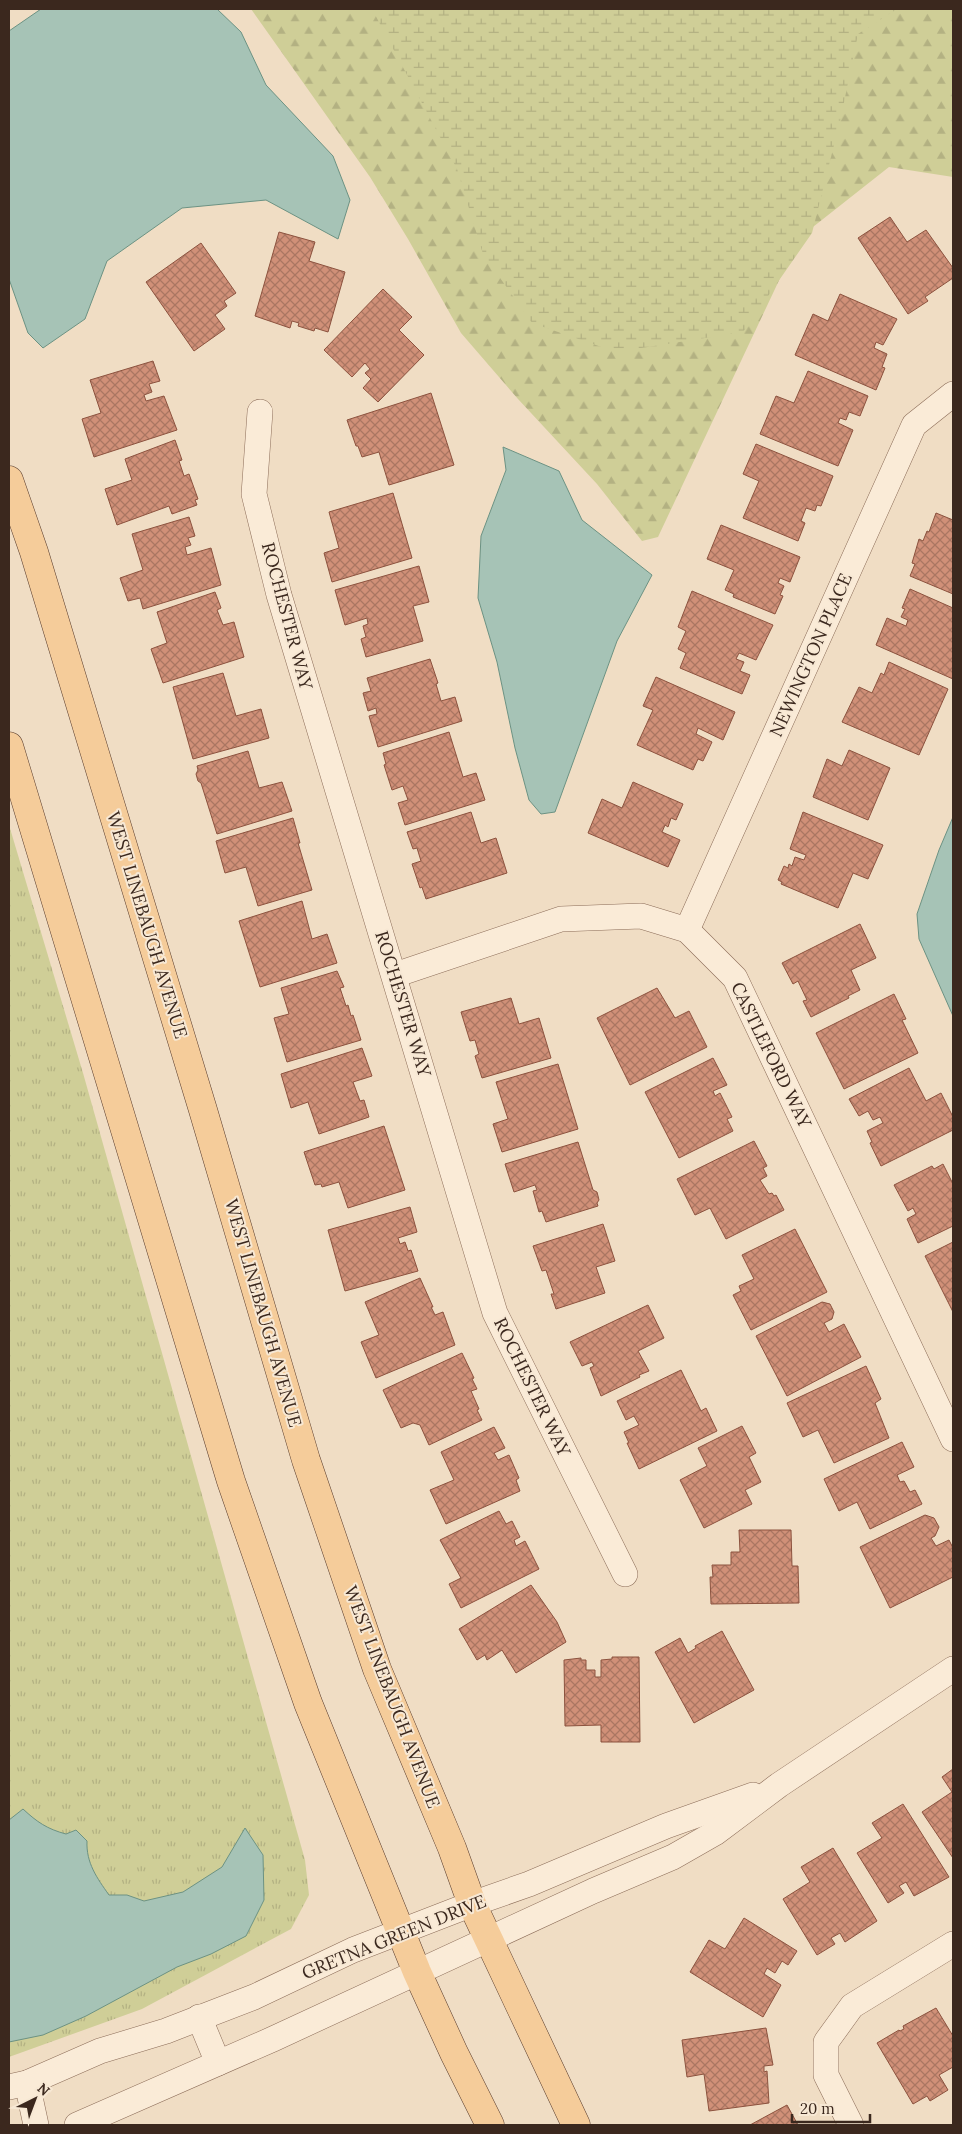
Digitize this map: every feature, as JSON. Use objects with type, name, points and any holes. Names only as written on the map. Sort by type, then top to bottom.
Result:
[{"type":"main road","name":"WEST LINEBAUGH AVENUE","points":[[9,480],[34,552],[141,904],[306,1460],[377,1669],[452,1848],[472,1904],[576,2125]]},
{"type":"main road","points":[[9,746],[233,1488],[308,1703],[400,1932],[454,2053],[490,2125]]},
{"type":"street","name":"NEWINGTON PLACE","points":[[687,930],[914,425],[953,394]]},
{"type":"street","name":"ROCHESTER WAY","points":[[260,412],[254,494],[279,595],[337,792],[395,974],[495,1313],[624,1574]]},
{"type":"street","name":"CASTLEFORD WAY","points":[[395,974],[561,919],[641,916],[687,930],[735,978],[953,1439]]},
{"type":"street","name":"GRETNA GREEN DRIVE","points":[[77,2125],[218,2063],[593,1891],[673,1857],[715,1833],[778,1785],[953,1669]]},
{"type":"street","name":"GRETNA GREEN DRIVE","points":[[18,2086],[100,2051],[166,2030],[254,1997],[353,1950],[529,1884],[666,1826],[778,1785]]},
{"type":"street","points":[[851,2125],[826,2075],[826,2042],[852,2006],[953,1944]]},
{"type":"street","points":[[199,2017],[218,2063]]},
{"type":"street","points":[[18,2086],[36,2125]]},
{"type":"green space","points":[[251,9],[953,9],[953,177],[889,167],[799,238],[658,537],[642,541],[597,484],[518,399],[461,333],[408,239],[370,177]]},
{"type":"green space","points":[[372,9],[897,9],[858,34],[841,117],[812,233],[743,332],[616,352],[532,323],[483,254],[457,169]]},
{"type":"green space","points":[[9,825],[83,1073],[305,1860],[309,1895],[291,1929],[142,2009],[9,2057]]},
{"type":"shaded area","points":[[41,9],[217,9],[241,32],[266,85],[333,156],[350,200],[338,239],[266,200],[182,208],[107,261],[85,319],[43,348],[28,333],[9,279],[9,31]]},
{"type":"shaded area","points":[[503,447],[559,471],[582,520],[652,575],[617,641],[555,812],[541,814],[529,800],[515,748],[497,662],[478,598],[481,536],[506,470]]},
{"type":"shaded area","points":[[953,817],[953,1016],[919,939],[917,914],[939,850]]},
{"type":"shaded area","points":[[23,1809],[38,1821],[59,1832],[66,1834],[76,1830],[87,1841],[90,1863],[109,1895],[127,1895],[144,1901],[183,1892],[222,1867],[245,1828],[263,1855],[264,1900],[246,1936],[211,1954],[177,1967],[86,2016],[43,2035],[9,2042],[9,1820]]},
{"type":"building","points":[[890,217],[907,242],[926,230],[953,268],[953,278],[925,297],[928,301],[908,314],[858,238]]},
{"type":"building","points":[[279,232],[315,242],[309,261],[345,272],[328,332],[315,328],[314,331],[298,326],[299,323],[292,321],[290,328],[255,316]]},
{"type":"building","points":[[201,243],[236,293],[224,301],[227,306],[215,315],[225,329],[194,351],[146,282]]},
{"type":"building","points":[[383,289],[412,317],[399,330],[424,355],[378,402],[363,388],[371,379],[365,373],[370,369],[365,363],[352,377],[324,350]]},
{"type":"building","points":[[840,294],[897,319],[883,345],[876,342],[874,348],[887,354],[882,367],[885,368],[876,390],[795,355],[813,314],[828,321]]},
{"type":"building","points":[[153,361],[160,381],[149,384],[152,392],[144,395],[146,401],[164,396],[177,430],[94,457],[82,419],[101,413],[90,380]]},
{"type":"building","points":[[808,371],[868,396],[860,416],[849,412],[846,420],[840,418],[838,423],[853,430],[838,466],[760,434],[776,396],[794,403]]},
{"type":"building","points":[[431,393],[454,465],[389,485],[379,452],[362,457],[347,420]]},
{"type":"building","points":[[175,440],[182,460],[179,461],[184,476],[189,474],[198,499],[195,500],[197,505],[172,514],[169,506],[117,525],[105,489],[132,480],[125,459]]},
{"type":"building","points":[[756,444],[833,476],[821,506],[817,505],[815,511],[806,508],[801,521],[805,523],[798,541],[743,518],[759,481],[743,474]]},
{"type":"building","points":[[393,493],[412,558],[332,582],[324,553],[339,548],[329,512]]},
{"type":"building","points":[[936,513],[953,520],[953,594],[910,576],[915,564],[912,563],[919,539],[923,541],[927,531],[929,532]]},
{"type":"building","points":[[189,517],[195,536],[188,538],[191,545],[185,547],[187,555],[211,548],[221,585],[143,609],[140,598],[128,601],[120,578],[143,570],[132,534]]},
{"type":"building","points":[[721,525],[800,557],[790,582],[780,578],[778,583],[784,586],[780,595],[783,596],[775,614],[733,597],[734,594],[725,590],[734,570],[707,559]]},
{"type":"building","points":[[419,566],[429,602],[413,606],[423,641],[366,657],[361,639],[366,637],[363,626],[368,624],[367,618],[345,625],[335,590]]},
{"type":"building","points":[[910,589],[953,608],[953,679],[876,645],[887,618],[906,626],[908,620],[901,617],[905,609],[902,608]]},
{"type":"building","points":[[692,591],[773,625],[756,660],[739,653],[736,659],[744,662],[740,671],[750,675],[742,694],[680,668],[686,653],[678,649],[686,631],[678,627]]},
{"type":"building","points":[[215,592],[221,608],[217,610],[223,625],[234,622],[244,657],[163,683],[151,649],[167,643],[157,612]]},
{"type":"building","points":[[430,659],[438,683],[436,684],[441,701],[455,697],[462,721],[378,747],[369,716],[377,714],[376,708],[368,711],[363,693],[371,691],[367,678]]},
{"type":"building","points":[[889,662],[948,689],[919,755],[842,722],[859,687],[872,693],[881,673],[884,675]]},
{"type":"building","points":[[223,673],[236,716],[261,709],[269,738],[193,759],[173,687]]},
{"type":"building","points":[[656,677],[735,712],[723,740],[698,728],[696,734],[712,742],[703,761],[698,759],[693,770],[637,745],[653,710],[643,706]]},
{"type":"building","points":[[449,732],[463,777],[476,773],[485,800],[405,825],[398,803],[408,800],[403,786],[392,790],[384,765],[386,764],[383,753]]},
{"type":"building","points":[[849,750],[890,768],[868,820],[813,797],[827,759],[842,766]]},
{"type":"building","points":[[248,751],[259,788],[282,782],[292,811],[217,834],[201,783],[198,781],[196,774],[197,766]]},
{"type":"building","points":[[633,782],[683,804],[676,820],[671,818],[668,827],[665,825],[662,832],[680,840],[668,867],[588,833],[602,799],[622,808]]},
{"type":"building","points":[[471,812],[481,843],[496,838],[507,873],[426,899],[412,864],[421,861],[417,848],[413,849],[407,832]]},
{"type":"building","points":[[803,812],[883,845],[868,879],[853,873],[838,908],[781,884],[782,882],[778,880],[784,866],[788,868],[789,864],[792,866],[795,857],[804,860],[806,855],[790,849]]},
{"type":"building","points":[[293,818],[300,843],[298,843],[312,890],[258,906],[246,867],[225,873],[216,841]]},
{"type":"building","points":[[302,901],[312,939],[327,934],[337,963],[260,987],[239,921]]},
{"type":"building","points":[[860,924],[876,958],[851,970],[860,990],[848,996],[849,998],[811,1017],[803,1001],[807,1000],[798,981],[793,984],[782,963]]},
{"type":"building","points":[[337,971],[344,987],[340,988],[346,1006],[348,1005],[351,1016],[353,1015],[361,1040],[287,1062],[274,1018],[289,1014],[281,988]]},
{"type":"building","points":[[657,988],[675,1018],[689,1011],[707,1047],[630,1085],[597,1018]]},
{"type":"building","points":[[894,994],[906,1019],[902,1020],[918,1053],[844,1089],[816,1033]]},
{"type":"building","points":[[511,998],[519,1024],[539,1018],[551,1058],[482,1078],[475,1056],[479,1054],[475,1040],[470,1041],[461,1012]]},
{"type":"building","points":[[362,1048],[372,1076],[353,1082],[360,1101],[364,1100],[369,1117],[319,1134],[308,1102],[291,1108],[281,1074]]},
{"type":"building","points":[[713,1058],[727,1085],[713,1091],[715,1096],[720,1093],[732,1117],[727,1119],[733,1131],[679,1158],[645,1092]]},
{"type":"building","points":[[558,1064],[578,1129],[502,1152],[493,1124],[508,1119],[496,1082]]},
{"type":"building","points":[[909,1068],[926,1101],[941,1093],[953,1117],[953,1130],[881,1166],[870,1143],[872,1142],[867,1131],[883,1123],[880,1117],[873,1120],[868,1111],[859,1116],[849,1099]]},
{"type":"building","points":[[384,1126],[405,1190],[348,1208],[339,1182],[322,1187],[321,1184],[315,1185],[304,1152]]},
{"type":"building","points":[[754,1141],[767,1166],[763,1168],[767,1176],[760,1180],[769,1194],[776,1195],[784,1210],[726,1239],[710,1208],[695,1215],[677,1179]]},
{"type":"building","points":[[578,1142],[593,1190],[597,1192],[598,1206],[546,1222],[542,1211],[539,1212],[533,1191],[537,1190],[535,1185],[514,1192],[505,1164]]},
{"type":"building","points":[[943,1164],[953,1184],[953,1226],[918,1243],[907,1219],[916,1214],[913,1208],[908,1211],[894,1185],[932,1166],[934,1169]]},
{"type":"building","points":[[410,1207],[417,1232],[398,1238],[400,1244],[405,1242],[408,1251],[411,1250],[418,1271],[345,1291],[328,1230]]},
{"type":"building","points":[[603,1224],[615,1261],[596,1267],[605,1293],[556,1309],[551,1294],[554,1294],[546,1270],[542,1271],[533,1246]]},
{"type":"building","points":[[795,1229],[827,1292],[751,1330],[733,1295],[741,1291],[739,1286],[754,1279],[742,1255]]},
{"type":"building","points":[[953,1242],[953,1312],[925,1256]]},
{"type":"building","points":[[420,1278],[435,1315],[443,1312],[455,1345],[376,1378],[361,1342],[379,1335],[365,1302]]},
{"type":"building","points":[[822,1302],[830,1304],[834,1312],[832,1319],[824,1323],[829,1332],[844,1324],[861,1357],[787,1396],[756,1336]]},
{"type":"building","points":[[648,1305],[664,1338],[638,1351],[649,1371],[601,1396],[590,1368],[594,1366],[592,1362],[582,1366],[570,1342]]},
{"type":"building","points":[[462,1353],[474,1378],[472,1379],[477,1389],[471,1391],[482,1420],[429,1445],[420,1425],[413,1423],[401,1428],[383,1390]]},
{"type":"building","points":[[866,1366],[881,1399],[875,1403],[889,1438],[834,1463],[818,1430],[803,1437],[787,1403]]},
{"type":"building","points":[[681,1370],[701,1411],[706,1408],[717,1431],[639,1469],[624,1432],[639,1425],[634,1416],[626,1420],[617,1401]]},
{"type":"building","points":[[742,1426],[756,1453],[749,1457],[761,1482],[745,1490],[752,1504],[704,1528],[680,1480],[707,1466],[698,1448]]},
{"type":"building","points":[[494,1427],[505,1448],[494,1453],[498,1460],[509,1455],[519,1478],[516,1480],[520,1491],[446,1524],[430,1490],[454,1480],[441,1452]]},
{"type":"building","points":[[902,1442],[914,1467],[897,1475],[900,1482],[904,1481],[910,1492],[915,1490],[922,1504],[870,1529],[857,1502],[839,1511],[824,1479]]},
{"type":"building","points":[[499,1511],[506,1524],[512,1521],[520,1537],[514,1540],[516,1546],[525,1541],[539,1569],[461,1608],[449,1584],[461,1578],[440,1540]]},
{"type":"building","points":[[925,1515],[934,1518],[939,1527],[935,1536],[931,1538],[936,1546],[949,1540],[953,1548],[953,1577],[890,1608],[860,1547]]},
{"type":"building","points":[[739,1530],[791,1530],[792,1566],[798,1566],[799,1603],[711,1604],[710,1577],[713,1577],[712,1565],[731,1565],[731,1552],[740,1552]]},
{"type":"building","points":[[531,1585],[557,1622],[566,1642],[516,1673],[502,1650],[487,1660],[485,1655],[477,1660],[459,1629]]},
{"type":"building","points":[[722,1631],[754,1690],[694,1723],[655,1652],[680,1638],[688,1653],[696,1648],[695,1646]]},
{"type":"building","points":[[612,1657],[639,1657],[640,1742],[601,1742],[601,1725],[565,1726],[564,1660],[581,1658],[581,1660],[586,1660],[586,1670],[595,1670],[595,1677],[601,1677],[601,1660],[612,1659]]},
{"type":"building","points":[[953,1769],[953,1858],[922,1812],[952,1792],[942,1777]]},
{"type":"building","points":[[903,1804],[949,1877],[914,1896],[906,1882],[899,1886],[904,1893],[888,1903],[857,1853],[882,1838],[872,1823]]},
{"type":"building","points":[[833,1848],[877,1921],[845,1942],[840,1933],[831,1938],[835,1944],[817,1955],[783,1899],[810,1882],[801,1867]]},
{"type":"building","points":[[744,1918],[797,1951],[788,1965],[782,1961],[775,1973],[767,1968],[764,1974],[781,1985],[763,2017],[690,1972],[709,1940],[725,1949]]},
{"type":"building","points":[[936,2008],[953,2036],[953,2067],[939,2075],[948,2090],[930,2101],[927,2096],[913,2104],[877,2043],[904,2029],[903,2026]]},
{"type":"building","points":[[766,2028],[773,2065],[764,2066],[764,2072],[767,2071],[769,2103],[709,2111],[704,2074],[687,2077],[682,2040]]},
{"type":"building","points":[[787,2105],[798,2125],[750,2125]]}]
